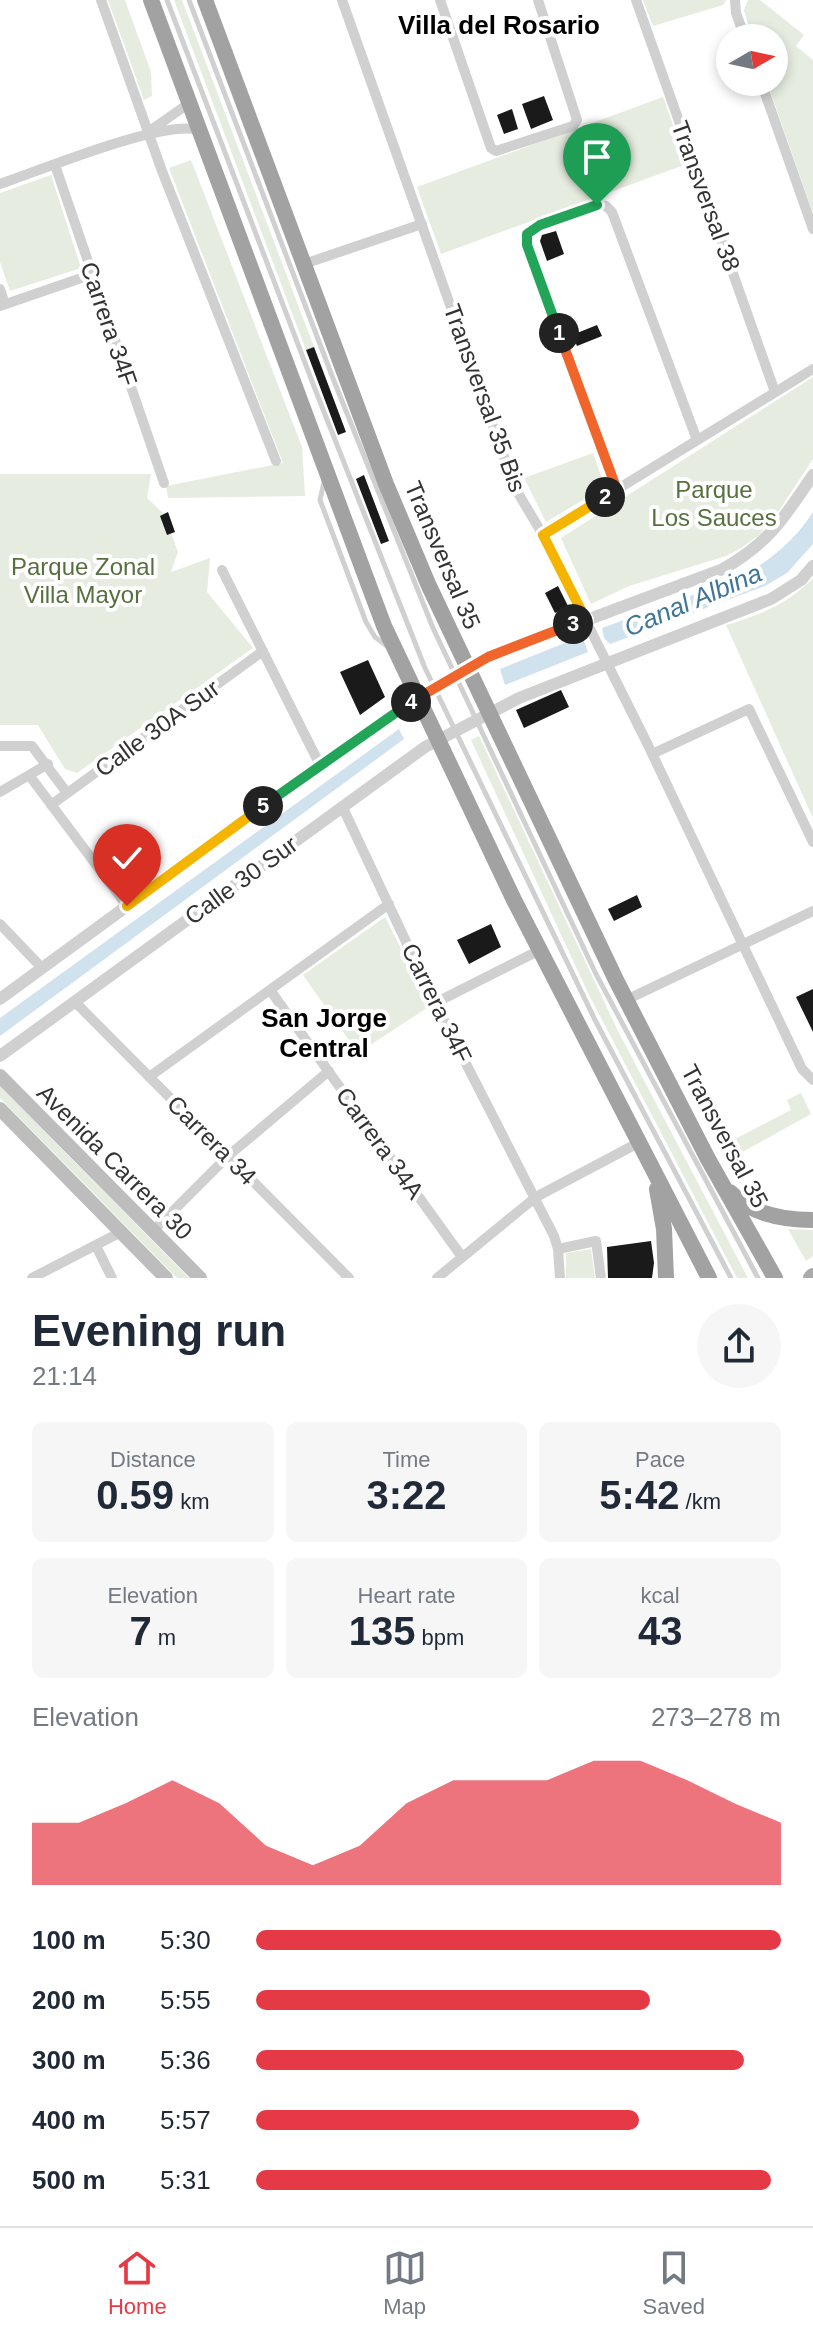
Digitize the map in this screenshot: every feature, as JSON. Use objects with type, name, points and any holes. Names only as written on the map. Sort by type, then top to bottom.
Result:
[{"type":"highway","points":[[151,0],[395,650],[540,950],[709,1278]]},
{"type":"highway","name":"Transversal 35","points":[[205,0],[386,484],[461,671],[626,1000],[719,1179],[775,1278]]},
{"type":"highway","points":[[653,1168],[664,1229],[666,1278]]},
{"type":"highway","points":[[719,1179],[749,1207],[778,1217],[813,1220]]},
{"type":"main road","name":"Avenida Carrera 30","points":[[0,1076],[200,1278]]},
{"type":"main road","name":"Avenida Carrera 30","points":[[0,1110],[166,1278]]},
{"type":"street","points":[[101,0],[148,132],[276,461]]},
{"type":"street","name":"Transversal 35 Bis","points":[[342,0],[515,488],[543,535],[652,754],[802,1069],[813,1080]]},
{"type":"street","points":[[440,0],[491,148],[496,151],[573,126],[577,120],[538,0]]},
{"type":"street","name":"Transversal 38","points":[[636,0],[775,392]]},
{"type":"street","points":[[735,0],[740,24]]},
{"type":"street","points":[[766,96],[813,229]]},
{"type":"street","points":[[148,132],[188,104]]},
{"type":"street","points":[[0,184],[148,132],[186,128],[198,130]]},
{"type":"street","name":"Carrera 34F","points":[[55,165],[164,483]]},
{"type":"street","points":[[617,490],[527,245],[527,234],[540,225],[597,205],[606,206],[612,212],[697,440]]},
{"type":"street","points":[[304,264],[422,224]]},
{"type":"street","points":[[0,289],[3,305],[93,274]]},
{"type":"street","points":[[543,535],[813,369]]},
{"type":"street","name":"Calle 30 Sur","points":[[0,999],[320,765],[434,687],[488,657],[588,626],[749,555],[767,539],[813,475]]},
{"type":"street","name":"Calle 30 Sur","points":[[0,1056],[437,740],[482,715],[604,658],[771,599],[789,589],[813,566]]},
{"type":"street","points":[[222,570],[320,765]]},
{"type":"street","name":"Calle 30A Sur","points":[[51,805],[263,651]]},
{"type":"street","points":[[652,754],[749,709],[813,842]]},
{"type":"street","points":[[0,746],[32,746],[67,793]]},
{"type":"street","points":[[0,792],[48,764]]},
{"type":"street","points":[[29,775],[127,906]]},
{"type":"street","name":"Carrera 34F","points":[[342,806],[435,1003],[536,1197],[558,1249],[560,1278]]},
{"type":"street","points":[[149,1077],[389,904]]},
{"type":"street","points":[[626,1000],[813,911]]},
{"type":"street","points":[[0,924],[42,968]]},
{"type":"street","points":[[435,1003],[540,950]]},
{"type":"street","name":"Carrera 34A","points":[[270,990],[462,1257]]},
{"type":"street","name":"Carrera 34","points":[[75,1002],[349,1278]]},
{"type":"street","points":[[153,1231],[228,1156],[329,1071]]},
{"type":"street","points":[[437,1278],[536,1197],[640,1142]]},
{"type":"street","points":[[32,1278],[121,1232]]},
{"type":"street","points":[[558,1249],[596,1241],[601,1278]]},
{"type":"street","points":[[96,1246],[112,1278]]},
{"type":"lane","points":[[167,0],[406,626],[595,1020],[731,1278]]},
{"type":"lane","points":[[189,0],[397,540],[461,671]]},
{"type":"lane","points":[[482,715],[621,1022],[758,1278]]},
{"type":"green space","points":[[108,0],[125,0],[151,72],[152,96],[144,100]]},
{"type":"green space","points":[[174,0],[182,0],[314,347],[306,350]]},
{"type":"green space","points":[[643,0],[726,0],[723,5],[653,26]]},
{"type":"green space","points":[[748,0],[760,0],[804,35],[796,46],[813,60],[813,213],[772,96],[788,96],[788,24],[748,24],[744,10]]},
{"type":"green space","points":[[663,97],[687,164],[441,254],[417,187]]},
{"type":"green space","points":[[191,160],[302,447],[305,496],[168,498],[166,486],[283,463],[169,168]]},
{"type":"green space","points":[[51,175],[81,268],[10,291],[0,262],[0,193]]},
{"type":"green space","name":"Parque Los Sauces","points":[[813,377],[813,459],[759,535],[726,556],[629,586],[591,604],[561,538]]},
{"type":"green space","points":[[593,453],[605,487],[546,522],[524,478]]},
{"type":"green space","name":"Parque Zonal Villa Mayor","points":[[0,474],[151,474],[147,498],[164,514],[178,552],[171,572],[210,558],[207,592],[253,648],[77,773],[65,769],[38,725],[0,725]]},
{"type":"green space","points":[[813,578],[813,818],[726,625],[773,608]]},
{"type":"green space","points":[[479,736],[618,1031],[748,1278],[737,1278],[588,993],[471,740]]},
{"type":"green space","points":[[385,917],[430,1006],[358,1053],[303,975]]},
{"type":"green space","points":[[0,1086],[189,1278],[177,1278],[0,1098]]},
{"type":"green space","points":[[801,1093],[811,1114],[737,1155],[729,1142],[791,1110],[787,1100]]},
{"type":"green space","points":[[788,1229],[813,1230],[813,1256],[806,1261]]},
{"type":"green space","points":[[591,1249],[595,1278],[566,1278],[566,1253]]},
{"type":"water","name":"Canal Albina","points":[[813,512],[813,544],[787,573],[765,586],[610,644],[604,638],[602,628],[737,579],[789,542]]},
{"type":"water","points":[[582,636],[588,652],[505,685],[500,669]]},
{"type":"water","points":[[399,729],[404,739],[0,1036],[0,1018]]},
{"type":"building","points":[[544,96],[553,120],[531,129],[522,104]]},
{"type":"building","points":[[512,109],[518,129],[504,134],[497,115]]},
{"type":"building","points":[[556,231],[564,254],[547,261],[540,241],[542,235]]},
{"type":"building","points":[[597,325],[602,336],[577,346],[572,335]]},
{"type":"building","points":[[314,347],[346,432],[338,435],[306,350]]},
{"type":"building","points":[[364,475],[389,541],[381,544],[356,479]]},
{"type":"building","points":[[168,512],[175,532],[167,535],[160,516]]},
{"type":"building","points":[[558,586],[568,606],[555,613],[545,593]]},
{"type":"building","points":[[368,660],[385,697],[360,715],[340,672]]},
{"type":"building","points":[[561,690],[569,707],[524,728],[516,710]]},
{"type":"building","points":[[637,895],[642,907],[614,921],[608,909]]},
{"type":"building","points":[[491,924],[501,947],[469,964],[457,940]]},
{"type":"building","points":[[813,989],[813,1032],[796,997]]},
{"type":"building","points":[[651,1241],[654,1263],[652,1278],[608,1278],[607,1247]]},
{"type":"district","name":"Villa del Rosario","points":[[499,25]]},
{"type":"district","name":"San Jorge Central","points":[[324,1033]]},
{"type":"route","points":[[127,906],[320,765],[434,687],[488,657],[586,620],[543,535],[617,490],[527,245],[527,234],[540,225],[597,205]]}]
